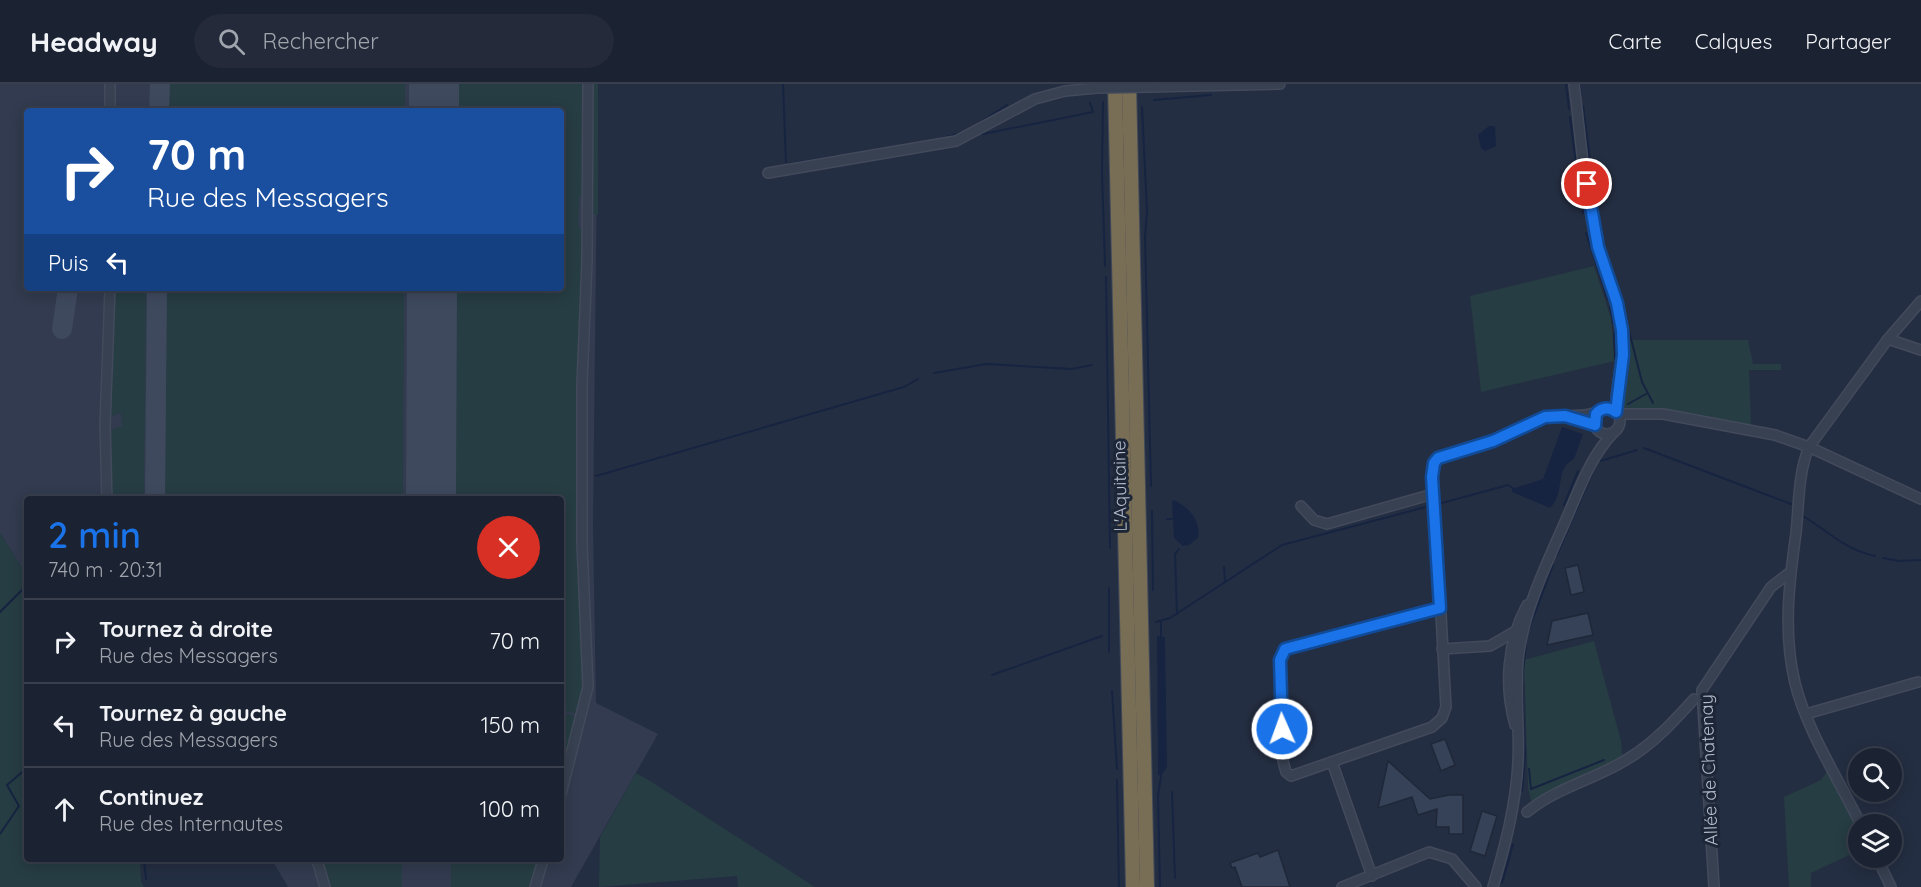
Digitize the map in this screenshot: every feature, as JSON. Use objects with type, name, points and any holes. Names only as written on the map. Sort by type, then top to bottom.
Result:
[{"type":"highway","name":"L'Aquitaine","points":[[1115,84],[1133,887]]},
{"type":"highway","name":"L'Aquitaine","points":[[1129,84],[1147,887]]},
{"type":"street","points":[[110,84],[110,108]]},
{"type":"street","points":[[564,783],[588,687],[582,543],[582,384],[587,261],[588,84]]},
{"type":"street","points":[[768,173],[956,141],[1035,99],[1065,91],[1097,88],[1280,84]]},
{"type":"street","points":[[1574,84],[1588,198],[1598,247],[1622,323],[1623,349],[1616,429],[1599,448],[1587,469]]},
{"type":"street","points":[[107,496],[105,425],[110,291]]},
{"type":"street","points":[[1856,814],[1806,714],[1796,685],[1792,663],[1788,600],[1789,573],[1803,466],[1809,447],[1888,339],[1921,301]]},
{"type":"street","points":[[1888,339],[1921,350]]},
{"type":"street","points":[[1493,887],[1512,814],[1518,742],[1518,698],[1513,647],[1587,469],[1594,446],[1595,426],[1600,410],[1613,395],[1619,378]]},
{"type":"street","points":[[1440,608],[1285,649],[1280,660],[1283,761],[1286,772],[1291,776],[1432,727],[1440,721],[1446,707],[1432,469],[1438,458],[1493,441],[1545,417],[1585,416],[1609,408],[1617,413],[1663,414],[1775,435],[1809,447],[1921,499]]},
{"type":"street","points":[[1565,416],[1595,426],[1602,433],[1616,429],[1638,417],[1663,414]]},
{"type":"street","points":[[1301,507],[1314,520],[1327,524],[1433,494]]},
{"type":"street","name":"Allée de Chatenay","points":[[1714,887],[1698,695],[1771,587],[1789,573]]},
{"type":"street","points":[[1518,742],[1509,698],[1513,647],[1516,630],[1536,590]]},
{"type":"street","points":[[1490,646],[1502,641],[1516,630]]},
{"type":"street","points":[[1502,641],[1513,647]]},
{"type":"street","points":[[1442,649],[1513,647]]},
{"type":"street","points":[[1806,714],[1918,682]]},
{"type":"street","points":[[1527,812],[1582,780],[1629,759],[1670,725],[1698,695]]},
{"type":"street","points":[[1332,762],[1372,876]]},
{"type":"street","points":[[1342,887],[1424,853],[1433,852],[1452,859],[1476,887]]},
{"type":"street","points":[[318,862],[325,887]]},
{"type":"street","points":[[535,887],[542,862]]},
{"type":"street","points":[[1882,868],[1891,887]]},
{"type":"shaded area","points":[[0,84],[598,84],[593,524],[596,703],[658,734],[571,887],[288,887],[273,862],[564,862],[564,496],[24,496],[24,571],[0,533]]},
{"type":"shaded area","points":[[1489,126],[1495,126],[1496,146],[1485,151],[1481,148],[1478,135]]},
{"type":"shaded area","points":[[1562,427],[1583,434],[1574,459],[1564,469],[1555,502],[1550,508],[1512,492],[1512,489],[1543,479]]},
{"type":"shaded area","points":[[1174,500],[1193,515],[1198,526],[1198,538],[1189,545],[1183,546],[1174,538],[1172,501]]},
{"type":"shaded area","points":[[1157,636],[1165,637],[1167,767],[1161,776],[1158,775]]},
{"type":"green space","points":[[167,84],[405,84],[405,108],[168,108]]},
{"type":"green space","points":[[456,84],[587,84],[586,190],[579,198],[578,227],[585,233],[578,476],[579,576],[584,676],[579,715],[564,710],[564,496],[454,496],[455,291],[564,291],[564,108],[455,108]]},
{"type":"green space","points":[[591,84],[598,84],[598,215],[590,213]]},
{"type":"green space","points":[[1594,266],[1611,318],[1615,361],[1481,392],[1470,296]]},
{"type":"green space","points":[[116,291],[146,291],[144,496],[107,496],[107,431],[122,426],[121,413],[108,417],[108,309]]},
{"type":"green space","points":[[167,291],[404,291],[403,496],[165,496]]},
{"type":"green space","points":[[1630,340],[1748,340],[1753,364],[1781,364],[1781,370],[1749,370],[1751,425],[1658,409],[1625,410],[1620,404]]},
{"type":"green space","points":[[0,533],[24,571],[24,862],[140,862],[141,882],[144,887],[0,887]]},
{"type":"green space","points":[[1594,641],[1621,741],[1623,762],[1533,807],[1528,788],[1524,660]]},
{"type":"green space","points":[[564,713],[579,718],[564,769]]},
{"type":"green space","points":[[1832,765],[1853,814],[1848,814],[1848,856],[1811,873],[1811,887],[1789,887],[1784,797],[1821,780]]},
{"type":"green space","points":[[636,773],[815,887],[738,887],[737,876],[599,887],[600,837]]},
{"type":"green space","points":[[318,862],[402,862],[402,887],[324,887]]},
{"type":"green space","points":[[451,862],[537,862],[530,887],[451,887]]},
{"type":"building","points":[[1578,565],[1584,592],[1571,595],[1565,568]]},
{"type":"building","points":[[1588,613],[1593,635],[1547,645],[1552,621]]},
{"type":"building","points":[[1445,739],[1455,765],[1441,771],[1431,744]]},
{"type":"building","points":[[1388,761],[1430,799],[1463,795],[1463,834],[1449,834],[1449,827],[1436,827],[1437,809],[1418,815],[1412,797],[1378,808]]},
{"type":"building","points":[[1482,811],[1497,816],[1485,856],[1470,851]]},
{"type":"building","points":[[1278,850],[1290,887],[1242,887],[1235,867],[1232,868],[1230,863],[1258,853],[1260,857]]},
{"type":"waterway","points":[[783,84],[786,162]]},
{"type":"waterway","points":[[1566,84],[1569,109]]},
{"type":"waterway","points":[[1580,86],[1581,96]]},
{"type":"waterway","points":[[1154,100],[1211,95]]},
{"type":"waterway","points":[[1103,102],[1102,171],[1105,266]]},
{"type":"waterway","points":[[983,134],[1093,112],[1090,103]]},
{"type":"waterway","points":[[971,128],[1007,105]]},
{"type":"waterway","points":[[1583,106],[1594,191]]},
{"type":"waterway","points":[[1142,107],[1147,211],[1145,237],[1151,486]]},
{"type":"waterway","points":[[1570,117],[1580,193]]},
{"type":"waterway","points":[[940,139],[964,132]]},
{"type":"waterway","points":[[845,155],[868,151]]},
{"type":"waterway","points":[[788,164],[836,156]]},
{"type":"waterway","points":[[1595,200],[1598,218]]},
{"type":"waterway","points":[[1582,204],[1583,213]]},
{"type":"waterway","points":[[1599,223],[1603,242]]},
{"type":"waterway","points":[[1586,233],[1608,300]]},
{"type":"waterway","points":[[1605,250],[1627,320]]},
{"type":"waterway","points":[[1106,277],[1110,548]]},
{"type":"waterway","points":[[1610,307],[1613,323]]},
{"type":"waterway","points":[[1629,331],[1642,382],[1653,403]]},
{"type":"waterway","points":[[1614,333],[1615,359]]},
{"type":"waterway","points":[[934,373],[986,364],[1072,369],[1092,365]]},
{"type":"waterway","points":[[596,476],[904,387],[918,379]]},
{"type":"waterway","points":[[1628,404],[1646,394]]},
{"type":"waterway","points":[[1644,448],[1791,504]]},
{"type":"waterway","points":[[1557,555],[1597,462],[1637,450]]},
{"type":"waterway","points":[[1564,505],[1578,471]]},
{"type":"waterway","points":[[1442,503],[1508,485],[1514,489]]},
{"type":"waterway","points":[[1156,622],[1170,618],[1282,545],[1426,507]]},
{"type":"waterway","points":[[1152,511],[1153,590]]},
{"type":"waterway","points":[[1803,516],[1846,545],[1875,556]]},
{"type":"waterway","points":[[1167,519],[1172,519]]},
{"type":"waterway","points":[[1177,614],[1175,554],[1179,549]]},
{"type":"waterway","points":[[1883,558],[1899,561],[1921,560]]},
{"type":"waterway","points":[[1529,629],[1553,565]]},
{"type":"waterway","points":[[1224,567],[1225,582]]},
{"type":"waterway","points":[[0,612],[24,588]]},
{"type":"waterway","points":[[1109,588],[1109,652]]},
{"type":"waterway","points":[[1161,621],[1161,637]]},
{"type":"waterway","points":[[992,675],[1102,636]]},
{"type":"waterway","points":[[1522,791],[1525,755],[1522,680],[1526,645]]},
{"type":"waterway","points":[[1112,691],[1117,769]]},
{"type":"waterway","points":[[1529,769],[1531,789],[1604,760]]},
{"type":"waterway","points":[[0,834],[19,806],[7,785],[24,771]]},
{"type":"waterway","points":[[1160,887],[1158,796],[1161,776]]},
{"type":"waterway","points":[[1117,780],[1119,887]]},
{"type":"waterway","points":[[1172,792],[1175,878]]},
{"type":"waterway","points":[[1502,883],[1513,844]]},
{"type":"waterway","points":[[144,862],[146,879]]},
{"type":"taxiway","points":[[159,108],[160,84]]},
{"type":"taxiway","points":[[62,329],[68,291]]},
{"type":"taxiway","points":[[155,496],[157,291]]},
{"type":"runway","points":[[434,84],[434,108]]},
{"type":"runway","points":[[431,496],[432,291]]},
{"type":"route","points":[[1282,729],[1280,660],[1285,649],[1440,608],[1432,477],[1432,469],[1438,458],[1493,441],[1545,417],[1553,415],[1573,417],[1595,425],[1594,418],[1602,409],[1609,408],[1616,412],[1623,355],[1622,330],[1617,303],[1598,247],[1587,184]]}]
